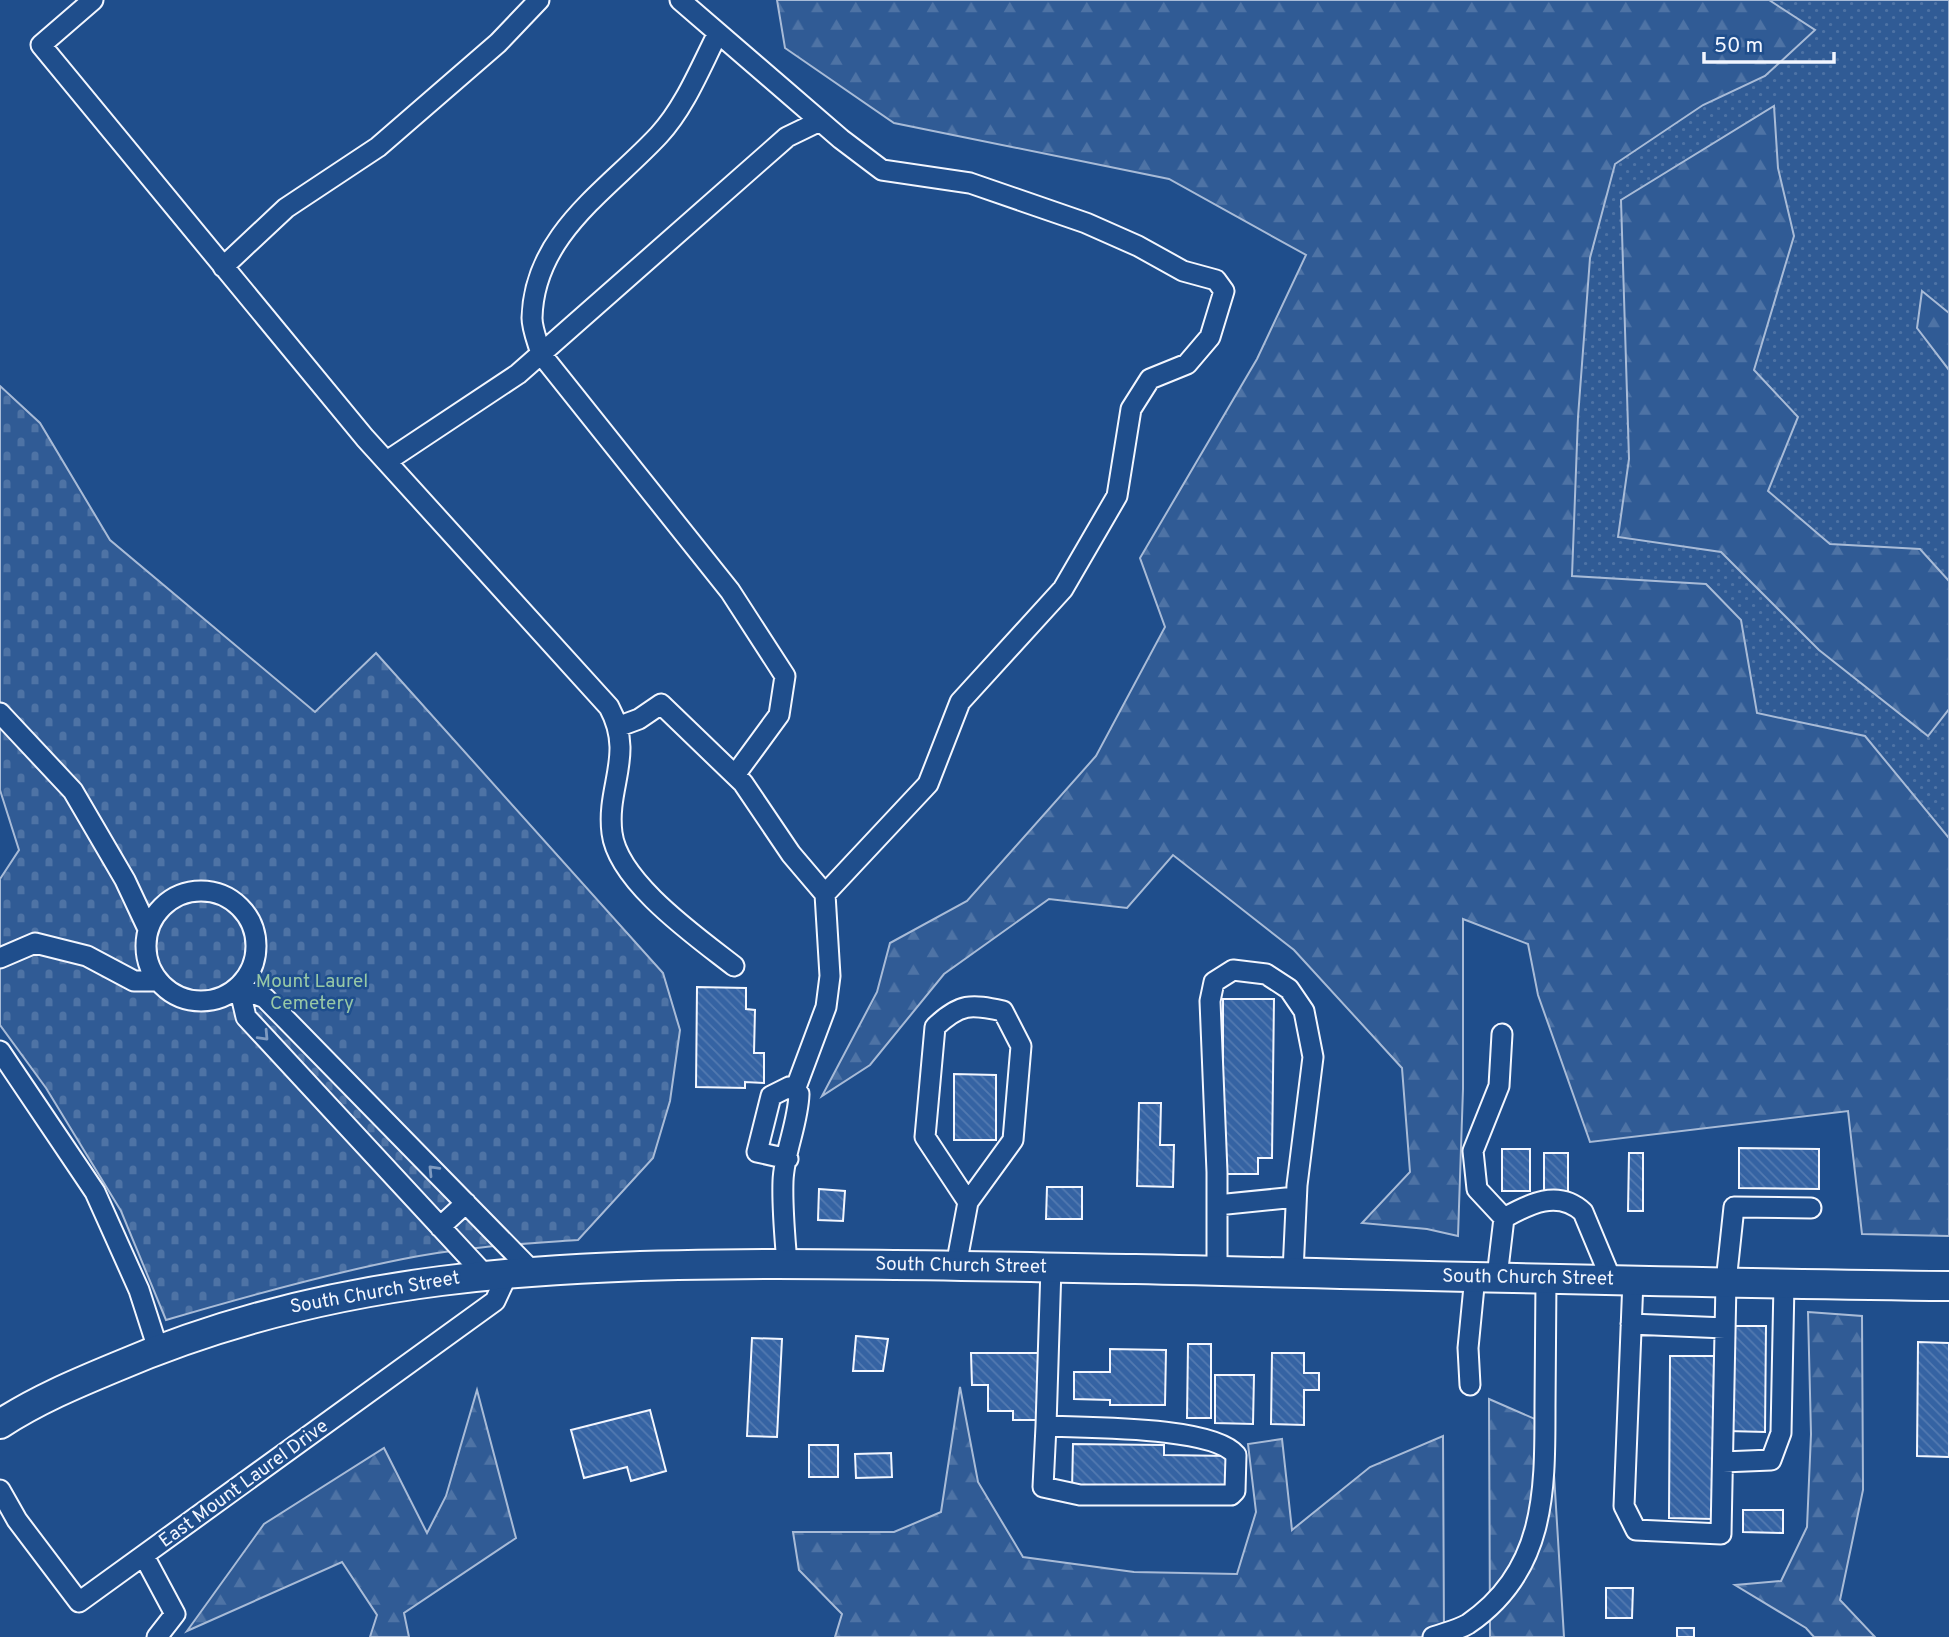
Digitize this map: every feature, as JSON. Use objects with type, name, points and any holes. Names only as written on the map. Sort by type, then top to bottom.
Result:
[{"type":"highway","name":"South Church Street","points":[[0,1424],[37,1400],[158,1349],[289,1306],[425,1280],[508,1273],[787,1265],[956,1266],[1949,1286]]},
{"type":"street","points":[[93,0],[41,45],[387,461],[609,707],[620,726],[621,747],[612,833],[618,852],[627,869],[652,896],[734,966]]},
{"type":"street","points":[[223,267],[286,208],[378,147],[498,43],[539,0]]},
{"type":"street","points":[[680,0],[820,121],[883,170],[970,183],[1086,223],[1139,246],[1183,271],[1216,280],[1224,291],[1210,337],[1187,363],[1150,379],[1131,409],[1117,496],[1063,589],[960,702],[928,784],[825,894]]},
{"type":"street","points":[[718,33],[661,133],[566,227],[547,256],[538,283],[531,320],[541,354],[730,591],[785,676],[779,715],[735,775]]},
{"type":"street","points":[[387,461],[518,374],[787,137],[820,121]]},
{"type":"street","points":[[620,726],[639,719],[661,704],[735,775],[791,854],[825,894],[830,976],[826,1007],[795,1090]]},
{"type":"street","points":[[0,713],[73,791],[125,880],[148,929]]},
{"type":"street","points":[[196,891],[224,895],[245,913],[256,937],[256,956],[250,973],[239,987],[224,997],[206,1002],[188,1000],[171,993],[158,981],[148,965],[145,947],[148,929],[156,912],[170,900],[196,891]]},
{"type":"street","points":[[0,958],[35,943],[87,956],[134,981],[158,981]]},
{"type":"street","points":[[1217,1271],[1210,1001],[1214,982],[1233,970],[1266,974],[1289,989],[1304,1012],[1313,1056],[1296,1197],[1293,1272]]},
{"type":"street","points":[[239,987],[265,998],[466,1203],[508,1273]]},
{"type":"street","points":[[239,987],[246,1017],[440,1227],[508,1273]]},
{"type":"street","points":[[956,1266],[968,1202],[1013,1140],[1021,1046],[1003,1011],[976,1005],[953,1010],[935,1027],[925,1136],[968,1202]]},
{"type":"street","points":[[1502,1034],[1499,1086],[1473,1151],[1477,1189],[1504,1218]]},
{"type":"street","points":[[0,1051],[95,1192],[139,1290],[158,1349]]},
{"type":"street","points":[[787,1265],[783,1180],[788,1159],[799,1109],[799,1094],[795,1090],[782,1088],[771,1096],[757,1152],[788,1159]]},
{"type":"street","points":[[1217,1205],[1296,1197]]},
{"type":"street","points":[[1470,1385],[1468,1348],[1504,1218],[1531,1203],[1552,1199],[1574,1204],[1583,1212],[1622,1280],[1632,1324],[1624,1506],[1636,1530],[1721,1534],[1726,1282],[1734,1207],[1811,1208]]},
{"type":"street","points":[[440,1227],[466,1203]]},
{"type":"street","points":[[1045,1426],[1175,1433],[1220,1443],[1236,1455],[1235,1491],[1231,1495],[1080,1495],[1042,1487],[1051,1267]]},
{"type":"street","name":"East Mount Laurel Drive","points":[[0,1490],[17,1520],[79,1602],[495,1301],[508,1273]]},
{"type":"street","points":[[1433,1637],[1465,1631],[1505,1591],[1527,1556],[1540,1520],[1545,1444],[1546,1278]]},
{"type":"street","points":[[1723,1462],[1772,1460],[1782,1433],[1784,1283]]},
{"type":"street","points":[[1632,1324],[1725,1328]]},
{"type":"street","points":[[144,1556],[175,1614],[157,1637]]},
{"type":"green space","points":[[777,0],[1769,0],[1815,30],[1765,76],[1703,105],[1615,164],[1590,258],[1578,417],[1572,576],[1706,584],[1741,620],[1757,713],[1865,736],[1949,838],[1949,1236],[1862,1234],[1848,1111],[1590,1142],[1538,995],[1528,944],[1463,919],[1463,1089],[1458,1236],[1427,1229],[1362,1223],[1410,1172],[1402,1068],[1294,950],[1173,855],[1127,908],[1049,899],[944,974],[870,1065],[822,1096],[877,992],[890,943],[967,901],[1096,756],[1165,627],[1140,558],[1257,359],[1306,255],[1169,179],[894,123],[785,48]]},
{"type":"green space","points":[[1634,0],[1949,0],[1949,885],[1451,478]]},
{"type":"green space","points":[[1774,106],[1778,168],[1794,236],[1754,370],[1798,417],[1768,491],[1830,544],[1920,549],[1949,581],[1949,709],[1928,736],[1819,650],[1721,552],[1618,537],[1629,459],[1621,200]]},
{"type":"green space","points":[[1922,291],[1949,313],[1949,370],[1917,328]]},
{"type":"green space","name":"Mount Laurel Cemetery","points":[[0,386],[40,423],[110,540],[315,712],[376,653],[663,973],[680,1030],[670,1101],[653,1158],[578,1240],[469,1249],[403,1259],[284,1287],[166,1320],[121,1211],[46,1088],[0,1025],[0,879],[19,850],[0,790]]},
{"type":"green space","points":[[1808,1312],[1862,1316],[1863,1490],[1840,1600],[1875,1637],[1814,1637],[1806,1628],[1735,1585],[1781,1581],[1807,1527],[1811,1434]]},
{"type":"green space","points":[[960,1387],[978,1482],[1023,1557],[1134,1572],[1237,1574],[1256,1512],[1248,1444],[1282,1439],[1292,1530],[1370,1467],[1443,1436],[1444,1637],[835,1637],[842,1614],[799,1570],[793,1532],[894,1532],[941,1512]]},
{"type":"green space","points":[[477,1390],[516,1538],[404,1613],[409,1637],[370,1637],[377,1615],[342,1562],[187,1631],[264,1524],[384,1448],[427,1533],[446,1496]]},
{"type":"green space","points":[[1489,1399],[1551,1426],[1564,1637],[1490,1637]]},
{"type":"building","points":[[697,987],[746,988],[746,1009],[755,1010],[754,1053],[764,1053],[764,1083],[745,1082],[745,1088],[696,1087]]},
{"type":"building","points":[[1223,999],[1274,999],[1272,1158],[1258,1158],[1258,1174],[1223,1174]]},
{"type":"building","points":[[954,1074],[996,1075],[996,1140],[954,1140]]},
{"type":"building","points":[[1139,1103],[1161,1103],[1160,1145],[1174,1145],[1173,1187],[1137,1186]]},
{"type":"building","points":[[1739,1148],[1819,1149],[1819,1189],[1739,1188]]},
{"type":"building","points":[[1502,1149],[1530,1149],[1530,1191],[1502,1191]]},
{"type":"building","points":[[1544,1153],[1568,1153],[1568,1198],[1544,1198]]},
{"type":"building","points":[[1629,1153],[1643,1153],[1643,1211],[1628,1211]]},
{"type":"building","points":[[1047,1187],[1082,1187],[1082,1219],[1046,1219]]},
{"type":"building","points":[[819,1189],[845,1191],[843,1221],[818,1220]]},
{"type":"building","points":[[1729,1326],[1766,1326],[1765,1432],[1728,1431]]},
{"type":"building","points":[[856,1336],[888,1339],[883,1371],[853,1371]]},
{"type":"building","points":[[752,1338],[782,1339],[777,1437],[747,1436]]},
{"type":"building","points":[[1918,1342],[1949,1343],[1949,1457],[1917,1456]]},
{"type":"building","points":[[1188,1344],[1211,1344],[1211,1418],[1187,1418]]},
{"type":"building","points":[[1110,1349],[1166,1350],[1165,1405],[1110,1405],[1110,1400],[1074,1399],[1074,1372],[1110,1372]]},
{"type":"building","points":[[971,1353],[1038,1353],[1040,1420],[1013,1420],[1013,1411],[988,1411],[988,1385],[972,1385]]},
{"type":"building","points":[[1272,1353],[1304,1353],[1304,1373],[1319,1373],[1319,1390],[1304,1390],[1304,1425],[1271,1424]]},
{"type":"building","points":[[1670,1356],[1714,1356],[1713,1519],[1669,1518]]},
{"type":"building","points":[[1215,1375],[1254,1375],[1253,1424],[1215,1423]]},
{"type":"building","points":[[650,1410],[666,1471],[631,1481],[627,1467],[584,1478],[571,1430]]},
{"type":"building","points":[[1073,1444],[1164,1445],[1164,1455],[1230,1456],[1230,1491],[1072,1490]]},
{"type":"building","points":[[809,1445],[838,1445],[838,1477],[809,1477]]},
{"type":"building","points":[[891,1453],[892,1477],[856,1478],[855,1454]]},
{"type":"building","points":[[1743,1510],[1783,1510],[1783,1533],[1743,1532]]},
{"type":"building","points":[[1606,1588],[1633,1588],[1632,1618],[1606,1618]]},
{"type":"building","points":[[1677,1628],[1694,1628],[1694,1637],[1677,1637]]}]
